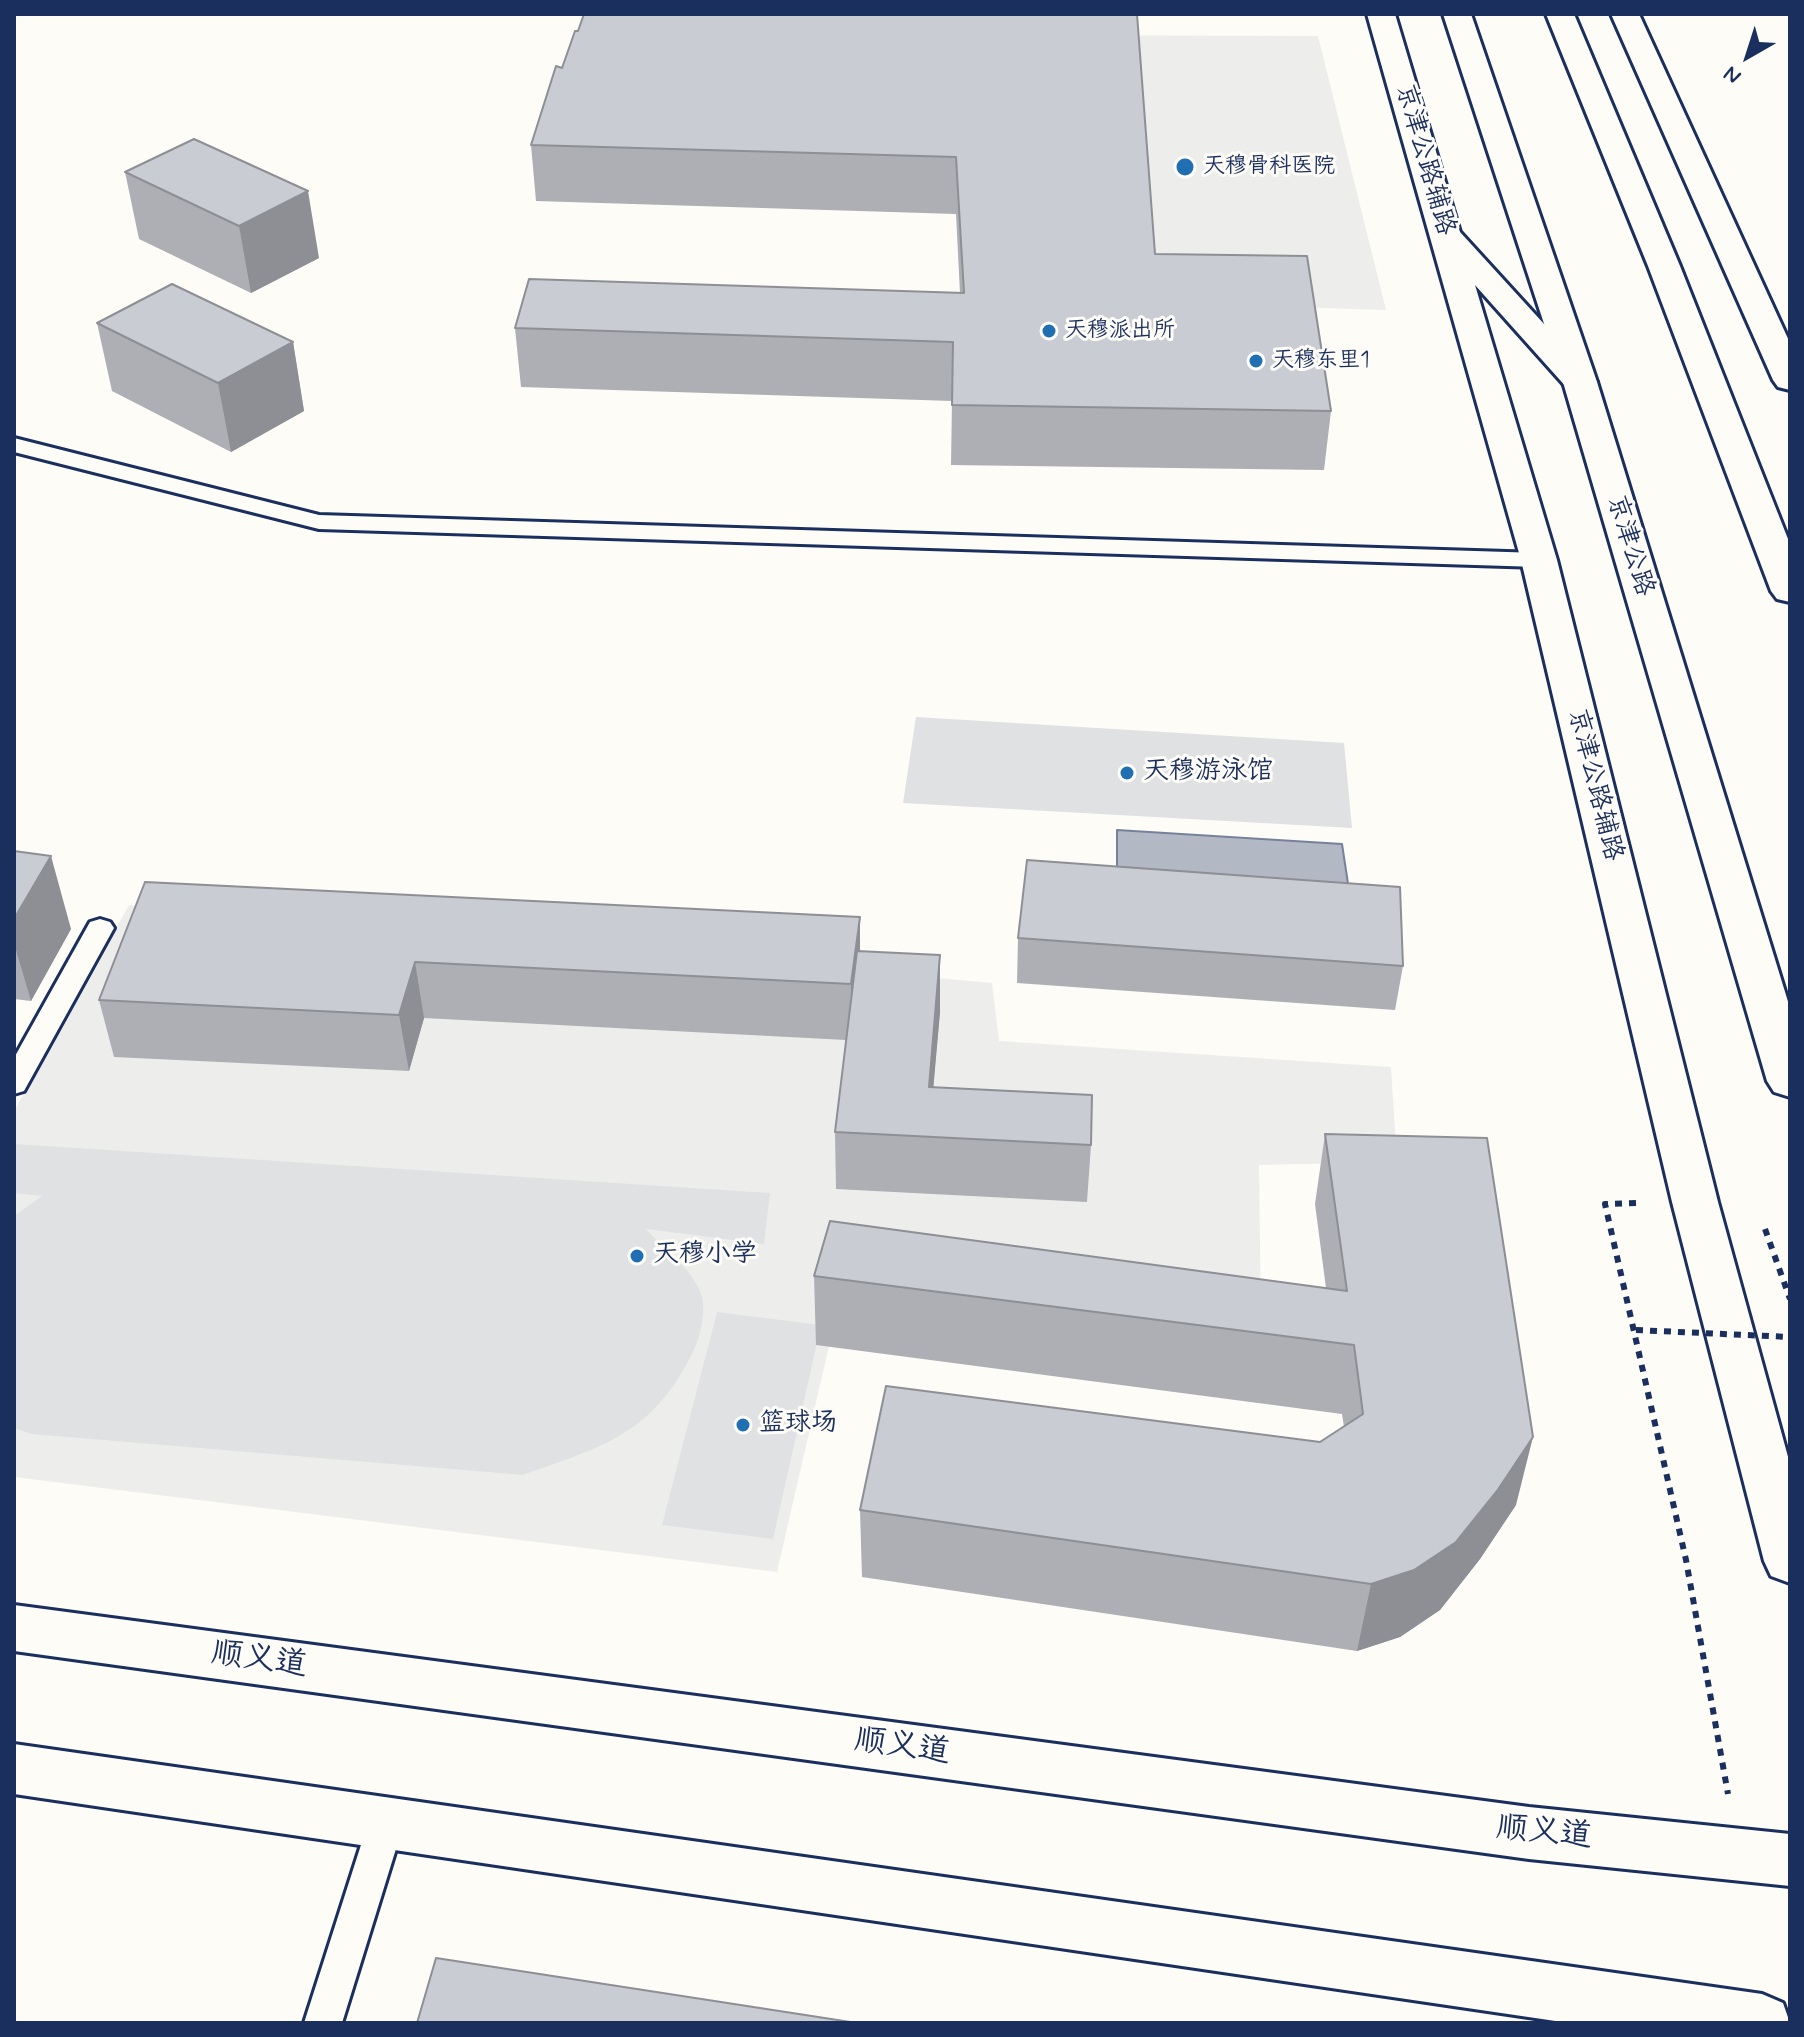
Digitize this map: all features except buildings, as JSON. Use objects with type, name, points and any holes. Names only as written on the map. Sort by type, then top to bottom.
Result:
[{"type":"main road","name":"京津公路辅路","points":[[1381,14],[1539,560],[1695,1202],[1790,1561]]},
{"type":"main road","name":"京津公路","points":[[1457,14],[1580,382],[1790,1081]]},
{"type":"main road","points":[[1560,14],[1664,266],[1790,591]]},
{"type":"main road","points":[[1625,14],[1779,331],[1790,380]]},
{"type":"main road","points":[[1446,233],[1580,382]]},
{"type":"main road","name":"顺义道","points":[[14,1628],[1514,1831],[1765,1857]]},
{"type":"main road","points":[[14,1769],[1762,2023]]},
{"type":"lane","points":[[14,445],[319,522],[1539,560]]},
{"type":"lane","points":[[14,1084],[100,928]]},
{"type":"lane","points":[[323,2023],[386,1823]]},
{"type":"path","points":[[1605,1204],[1686,1560],[1765,1857]]},
{"type":"path","points":[[1761,1218],[1790,1299]]},
{"type":"path","points":[[1636,1330],[1790,1337]]},
{"type":"shaded area","name":"天穆骨科医院","points":[[1029,35],[1318,36],[1386,310],[1011,298]]},
{"type":"shaded area","name":"天穆游泳馆","points":[[916,717],[1344,743],[1352,828],[903,803]]},
{"type":"shaded area","points":[[1117,830],[1342,844],[1352,910],[1117,891]]},
{"type":"shaded area","name":"天穆小学","points":[[129,905],[992,983],[999,1041],[1391,1067],[1397,1162],[1259,1165],[1262,1403],[829,1346],[777,1572],[14,1477],[14,1111]]},
{"type":"shaded area","points":[[16,1144],[770,1193],[764,1244],[646,1229],[684,1266],[701,1294],[702,1324],[692,1354],[660,1403],[642,1420],[601,1445],[523,1475],[31,1434],[14,1428],[14,1216],[42,1196],[14,1193]]},
{"type":"shaded area","name":"篮球场","points":[[717,1312],[821,1325],[773,1539],[662,1525]]},
{"type":"place","name":"天穆骨科医院","points":[[1185,167]]},
{"type":"place","name":"天穆派出所","points":[[1049,331]]},
{"type":"place","name":"天穆东里1","points":[[1256,361]]},
{"type":"place","name":"天穆游泳馆","points":[[1127,773]]},
{"type":"place","name":"天穆小学","points":[[637,1256]]},
{"type":"place","name":"篮球场","points":[[743,1425]]}]
